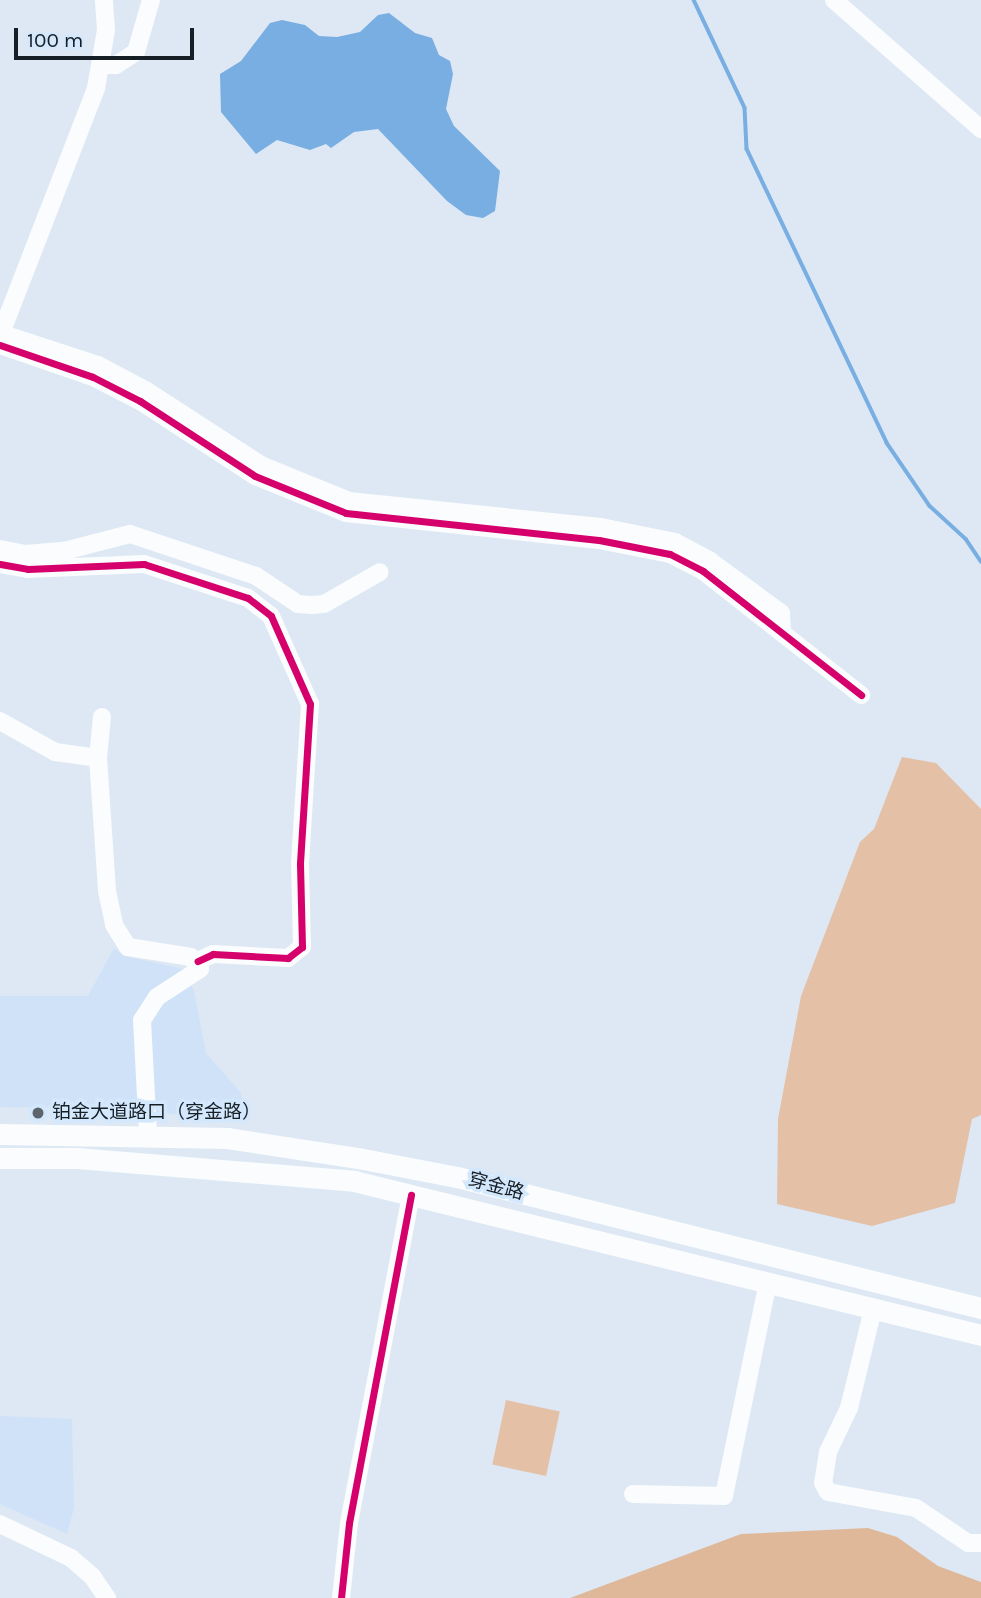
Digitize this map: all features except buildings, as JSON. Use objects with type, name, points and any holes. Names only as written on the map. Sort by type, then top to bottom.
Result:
[{"type":"main road","name":"穿金路","points":[[0,1134],[227,1138],[457,1177],[981,1308]]},
{"type":"main road","name":"穿金路","points":[[0,1158],[77,1158],[354,1181],[981,1335]]},
{"type":"street","points":[[104,0],[102,65],[0,337],[93,377],[140,401],[217,455],[306,500],[346,513],[599,540],[670,554],[703,572],[861,695]]},
{"type":"street","points":[[102,65],[116,65],[136,52],[151,0]]},
{"type":"street","points":[[834,0],[981,129]]},
{"type":"street","points":[[0,549],[26,554],[64,551],[130,534],[256,576],[298,604],[311,606],[324,604],[380,572]]},
{"type":"street","points":[[0,564],[28,569],[144,564],[248,598],[271,616],[310,704],[300,864],[302,947],[288,958],[213,954],[198,961],[141,952],[121,939],[107,891],[98,758],[102,717]]},
{"type":"street","points":[[0,721],[55,752],[98,758]]},
{"type":"street","points":[[148,1136],[142,1020],[157,997],[195,975],[200,969],[198,961]]},
{"type":"street","points":[[341,1598],[349,1523],[411,1195]]},
{"type":"street","points":[[633,1494],[724,1496],[768,1282]]},
{"type":"street","points":[[873,1308],[849,1408],[828,1452],[823,1483],[828,1492],[916,1508],[968,1543],[981,1543]]},
{"type":"street","points":[[0,1524],[71,1559],[92,1576],[107,1598]]},
{"type":"shaded area","points":[[902,757],[936,763],[981,809],[981,1115],[972,1119],[955,1203],[872,1226],[777,1204],[778,1119],[801,996],[860,842],[874,829]]},
{"type":"shaded area","points":[[114,948],[124,956],[184,969],[194,991],[206,1053],[241,1093],[246,1120],[93,1108],[0,1107],[0,996],[88,996]]},
{"type":"shaded area","points":[[506,1400],[560,1411],[546,1476],[492,1465]]},
{"type":"shaded area","points":[[0,1416],[72,1419],[74,1508],[67,1534],[0,1504]]},
{"type":"shaded area","points":[[868,1528],[897,1537],[938,1566],[981,1582],[981,1598],[570,1598],[741,1534]]},
{"type":"water","points":[[389,13],[415,33],[432,38],[439,55],[450,61],[453,74],[446,109],[454,126],[500,171],[495,211],[483,218],[466,215],[447,201],[378,129],[354,132],[331,148],[326,144],[310,150],[277,140],[256,154],[221,112],[220,74],[241,61],[270,23],[282,20],[305,25],[319,36],[337,37],[360,32],[378,15]]},
{"type":"waterway","points":[[694,0],[745,108],[747,149],[887,443],[930,506],[966,539],[981,561]]},
{"type":"cycle path","points":[[0,345],[93,377],[140,401],[255,476],[346,513],[599,540],[670,554],[703,571],[861,695]]},
{"type":"cycle path","points":[[0,564],[28,569],[144,564],[248,598],[271,616],[310,704],[300,864],[302,947],[288,958],[213,954],[198,961]]},
{"type":"cycle path","points":[[341,1598],[349,1523],[411,1195]]},
{"type":"place","name":"铂金大道路口（穿金路）","points":[[38,1113]]}]
